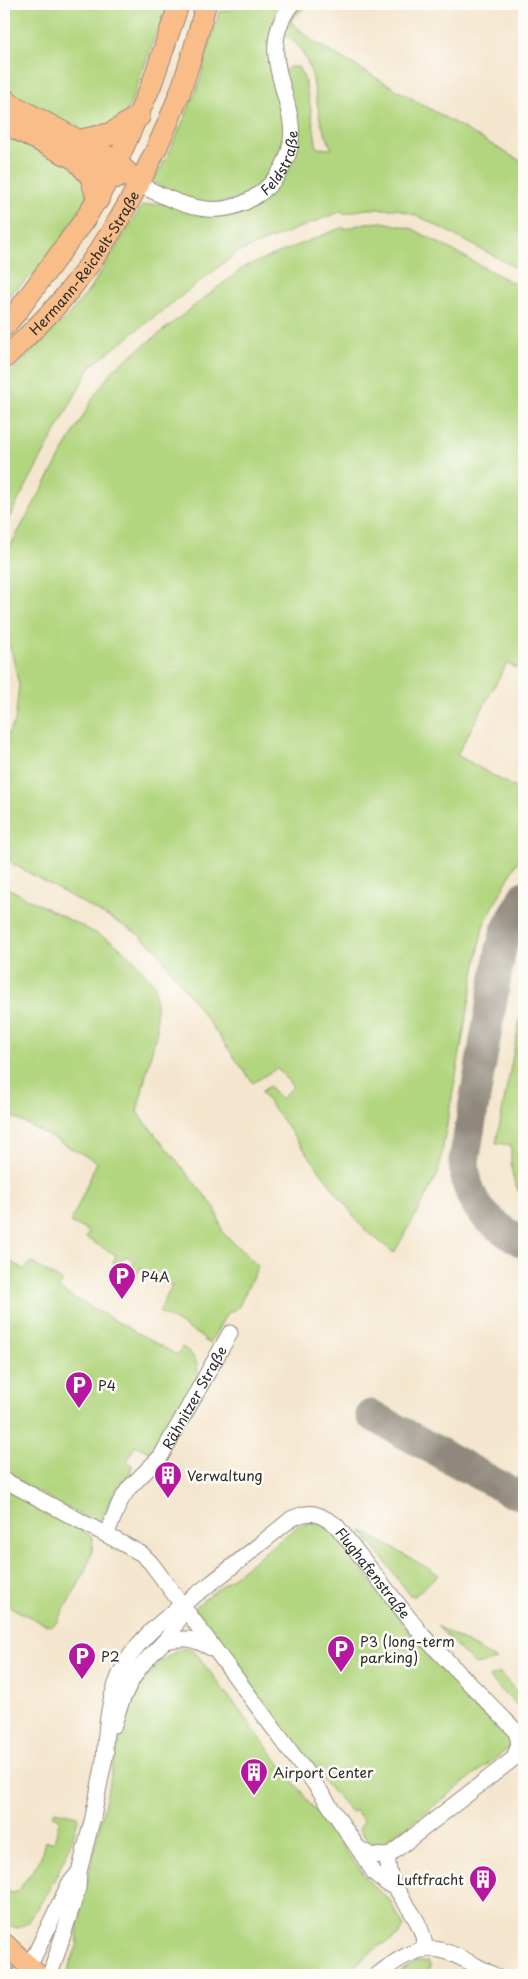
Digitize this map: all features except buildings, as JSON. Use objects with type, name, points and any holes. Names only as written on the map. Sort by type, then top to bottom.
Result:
[{"type":"highway","points":[[4,99],[78,150],[91,176],[98,199]]},
{"type":"highway","points":[[78,150],[111,134],[139,116]]},
{"type":"highway","points":[[4,122],[78,150],[115,169],[138,184]]},
{"type":"main road","name":"Hermann-Reichelt-Straße","points":[[4,327],[17,312],[98,199],[115,169],[139,116],[179,4]]},
{"type":"main road","name":"Hermann-Reichelt-Straße","points":[[4,359],[48,316],[65,295],[106,238],[138,184],[164,131],[179,94],[206,4]]},
{"type":"main road","points":[[4,1943],[31,1973]]},
{"type":"street","name":"Feldstraße","points":[[138,184],[188,207],[206,210],[235,207],[261,193],[272,183],[286,162],[292,142],[291,124],[277,70],[275,50],[278,30],[292,4]]},
{"type":"street","name":"Rähnitzer Straße","points":[[106,1535],[120,1502],[129,1488],[161,1456],[230,1333]]},
{"type":"street","points":[[4,1480],[142,1554],[151,1563],[320,1791],[375,1874],[395,1888]]},
{"type":"street","name":"Flughafenstraße","points":[[104,1760],[106,1724],[110,1701],[125,1664],[136,1648],[150,1632],[291,1520],[307,1513],[317,1514],[336,1524],[423,1636],[514,1729],[519,1737],[518,1749],[513,1759],[388,1856]]},
{"type":"street","name":"Flughafenstraße","points":[[50,1975],[78,1889],[79,1872],[93,1817],[104,1760],[118,1710],[132,1678],[166,1641],[176,1626],[183,1605]]},
{"type":"street","points":[[166,1641],[188,1638],[215,1650]]},
{"type":"street","points":[[360,1849],[370,1855],[388,1856],[389,1871],[395,1888],[417,1917],[425,1948]]},
{"type":"street","name":"Flughafenstraße","points":[[31,1973],[69,1884],[79,1872]]},
{"type":"street","points":[[377,1975],[404,1955],[425,1948],[445,1951],[494,1975]]},
{"type":"green space","points":[[4,4],[167,4],[169,6],[158,29],[130,105],[122,119],[85,134],[4,92]]},
{"type":"green space","points":[[231,4],[286,4],[282,9],[285,138],[278,163],[263,184],[240,200],[197,204],[159,187],[154,180],[169,153],[197,89],[219,12],[231,10]]},
{"type":"green space","points":[[298,4],[308,4],[290,21],[314,42],[524,163],[524,272],[422,218],[397,209],[365,209],[343,214],[342,211],[238,252],[91,366],[4,527],[4,379],[67,317],[90,289],[142,206],[165,203],[231,214],[290,162],[283,74],[289,67],[298,67],[304,78],[317,148],[332,149],[321,124],[312,75],[307,61],[297,44],[283,34]]},
{"type":"green space","points":[[4,133],[69,164],[88,185],[86,200],[47,262],[4,300]]},
{"type":"green space","points":[[383,222],[413,229],[524,289],[524,672],[507,663],[457,755],[524,793],[524,849],[483,926],[438,1174],[394,1253],[363,1228],[261,1092],[269,1086],[281,1099],[293,1087],[277,1068],[253,1083],[155,948],[135,932],[13,864],[4,852],[4,742],[15,721],[19,685],[12,653],[4,636],[4,557],[96,393],[114,369],[244,267],[343,227],[344,229],[366,223]]},
{"type":"green space","points":[[4,884],[9,889],[113,942],[133,959],[155,985],[157,1030],[137,1112],[215,1208],[223,1233],[258,1266],[238,1308],[227,1313],[210,1343],[159,1312],[172,1286],[140,1268],[136,1276],[132,1274],[134,1261],[126,1256],[116,1265],[113,1263],[116,1255],[86,1238],[89,1232],[71,1222],[97,1162],[4,1112]]},
{"type":"green space","points":[[524,998],[524,1200],[519,1193],[512,1174],[511,1145],[496,1143]]},
{"type":"green space","name":"P4","points":[[4,1258],[25,1270],[30,1262],[62,1281],[58,1289],[177,1355],[182,1347],[193,1356],[197,1363],[197,1377],[158,1449],[149,1452],[135,1445],[127,1461],[132,1465],[130,1473],[115,1492],[107,1507],[102,1523],[98,1525],[4,1473]]},
{"type":"green space","points":[[4,1487],[91,1536],[93,1544],[87,1566],[57,1622],[52,1626],[46,1625],[4,1604]]},
{"type":"green space","name":"P3 (long-term parking)","points":[[313,1522],[331,1529],[412,1635],[488,1709],[506,1732],[510,1741],[509,1748],[386,1843],[373,1843],[359,1830],[364,1821],[356,1811],[351,1812],[294,1747],[194,1612],[201,1602],[298,1526]]},
{"type":"green space","points":[[361,1530],[438,1574],[415,1596],[410,1595]]},
{"type":"green space","points":[[437,1626],[497,1660],[475,1665]]},
{"type":"green space","points":[[187,1648],[195,1652],[371,1884],[389,1899],[404,1927],[399,1936],[379,1946],[343,1975],[69,1975],[69,1966],[78,1944],[77,1927],[123,1722],[133,1700],[148,1677],[166,1658],[176,1651]]},
{"type":"green space","points":[[500,1673],[524,1700],[524,1723],[520,1709],[488,1677]]},
{"type":"green space","points":[[55,1811],[77,1816],[78,1819],[64,1860],[51,1886],[28,1923],[18,1928],[4,1924],[4,1891],[14,1893],[18,1891],[40,1860],[45,1841],[54,1842],[60,1818],[52,1815]]},
{"type":"green space","points":[[428,1961],[431,1967],[423,1975],[395,1975],[414,1963]]},
{"type":"taxiway","points":[[524,896],[506,931],[501,948],[464,1161],[469,1190],[481,1211],[500,1228],[524,1243]]},
{"type":"taxiway","points":[[371,1415],[511,1492],[524,1495]]},
{"type":"place","name":"P4A","points":[[122,1300]]},
{"type":"place","name":"P4","points":[[79,1409]]},
{"type":"place","name":"Verwaltung","points":[[168,1499]]},
{"type":"place","name":"P3 (long-term parking)","points":[[341,1673]]},
{"type":"place","name":"P2","points":[[82,1680]]},
{"type":"place","name":"Airport Center","points":[[254,1796]]},
{"type":"place","name":"Luftfracht","points":[[483,1903]]}]
